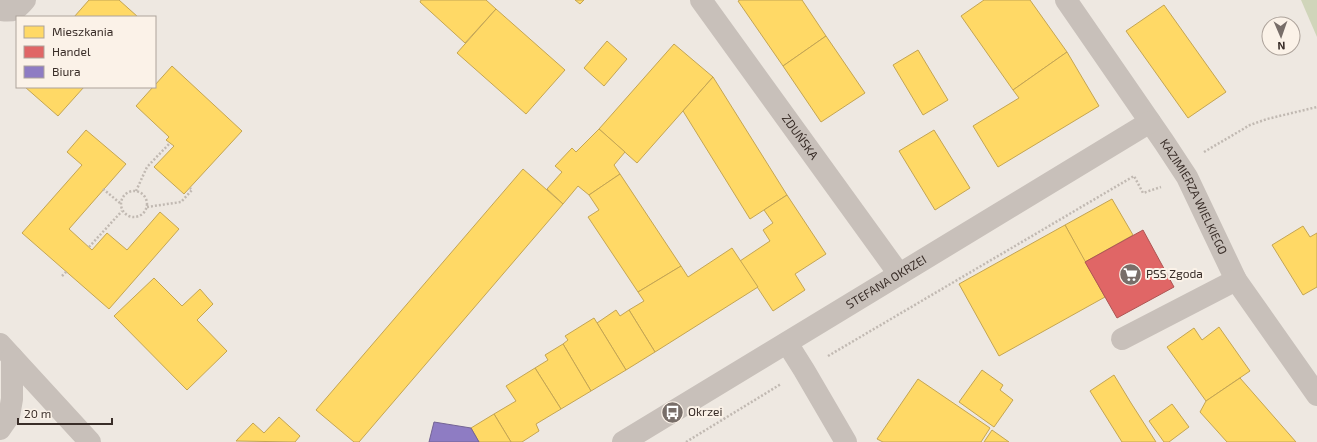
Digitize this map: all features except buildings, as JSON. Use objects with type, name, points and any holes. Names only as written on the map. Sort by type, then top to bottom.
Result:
[{"type":"street","points":[[0,10],[8,11],[17,9],[25,0]]},
{"type":"street","name":"ZDUŃSKA","points":[[701,0],[899,274]]},
{"type":"street","name":"KAZIMIERZA WIELKIEGO","points":[[1066,0],[1186,177],[1236,280],[1317,395]]},
{"type":"street","name":"STEFANA OKRZEI","points":[[623,442],[1150,122]]},
{"type":"street","points":[[1122,339],[1236,280]]},
{"type":"street","points":[[787,343],[846,442]]},
{"type":"street","points":[[0,429],[9,416],[11,404],[6,350]]},
{"type":"street","points":[[6,350],[90,442]]},
{"type":"path","points":[[686,442],[804,370],[1134,176],[1143,193],[1186,177],[1207,165],[1201,154],[1250,125],[1267,119],[1317,107]]},
{"type":"path","points":[[136,191],[147,166],[170,143]]},
{"type":"path","points":[[147,207],[181,202],[192,190],[190,188]]},
{"type":"path","points":[[104,190],[120,203],[122,211],[129,217],[138,217],[145,212],[147,207],[146,198],[140,192],[136,191],[127,192],[120,203]]},
{"type":"path","points":[[89,247],[122,211]]},
{"type":"path","points":[[62,276],[67,271]]},
{"type":"green space","points":[[1301,0],[1317,0],[1317,37]]},
{"type":"place","name":"PSS Zgoda","points":[[1130,274]]},
{"type":"place","name":"Okrzei","points":[[672,412]]}]
